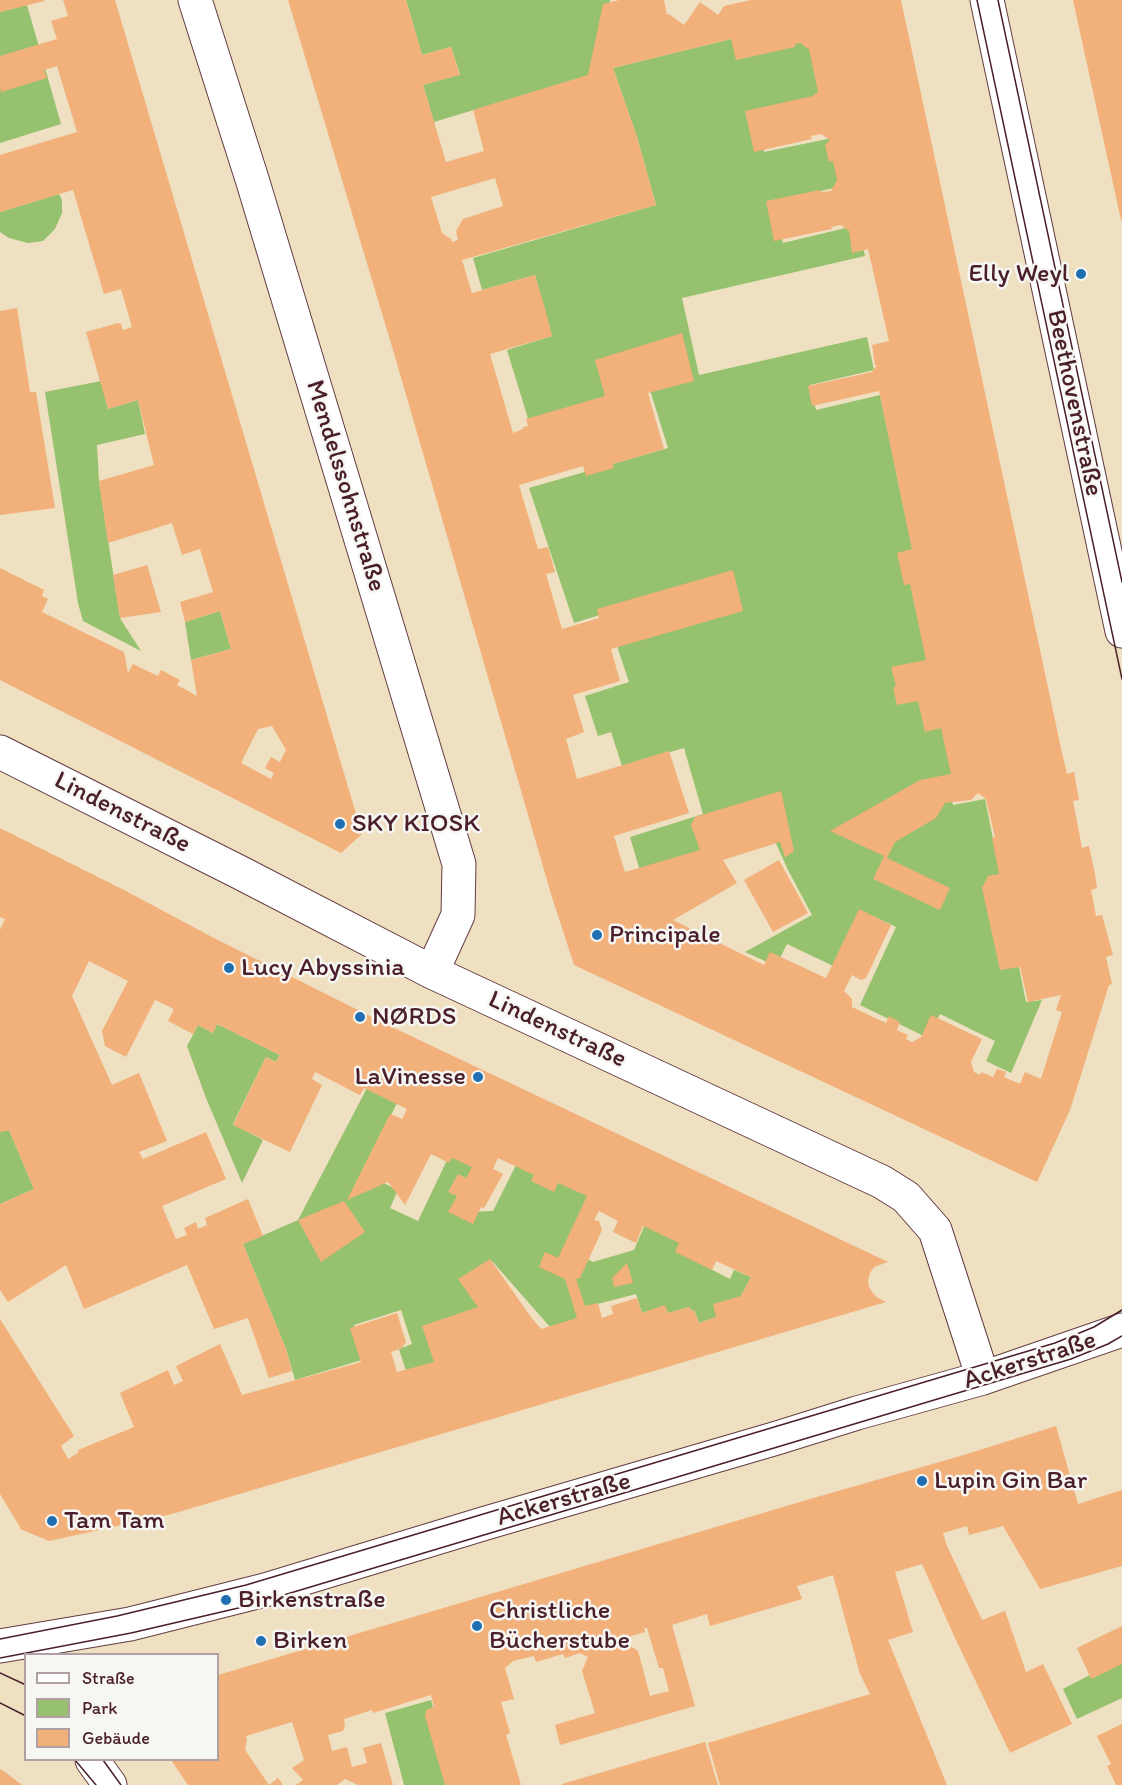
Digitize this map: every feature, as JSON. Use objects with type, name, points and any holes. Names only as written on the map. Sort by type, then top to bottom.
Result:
[{"type":"street","name":"Mendelssohnstraße","points":[[195,0],[252,179],[459,864],[458,915],[432,972]]},
{"type":"street","name":"Beethovenstraße","points":[[987,0],[1122,631]]},
{"type":"street","name":"Lindenstraße","points":[[0,752],[432,972],[882,1182],[906,1197],[934,1230],[983,1378]]},
{"type":"street","name":"Ackerstraße","points":[[10,1642],[130,1624],[265,1590],[857,1413],[983,1378],[1122,1330]]},
{"type":"street","points":[[93,1761],[110,1785]]},
{"type":"green space","points":[[406,0],[610,0],[603,36],[613,68],[434,122],[423,85],[460,74],[451,47],[422,55]]},
{"type":"green space","points":[[27,5],[61,124],[0,143],[0,12]]},
{"type":"green space","points":[[830,18],[834,94],[759,126],[764,152],[842,136],[849,184],[773,203],[783,243],[858,225],[865,256],[682,298],[699,375],[867,337],[874,370],[810,385],[816,410],[880,395],[959,773],[947,775],[953,805],[985,799],[1026,1002],[1042,1000],[1011,1073],[986,1061],[995,1041],[940,1014],[928,1038],[860,1005],[896,927],[873,916],[846,972],[787,944],[776,966],[745,952],[812,915],[770,830],[640,871],[630,837],[703,814],[684,748],[622,766],[611,732],[598,736],[585,696],[629,682],[606,613],[574,623],[529,488],[668,448],[650,390],[530,425],[507,350],[552,336],[535,275],[482,290],[473,258],[656,205],[637,137],[613,68]]},
{"type":"green space","points":[[59,194],[62,200],[62,213],[55,229],[43,241],[28,243],[9,238],[0,232],[0,212]]},
{"type":"green space","points":[[101,381],[108,409],[138,400],[145,434],[97,445],[99,481],[120,618],[141,651],[83,621],[78,603],[45,392]]},
{"type":"green space","points":[[220,611],[231,649],[191,660],[185,622]]},
{"type":"green space","points":[[217,1024],[280,1055],[276,1062],[266,1057],[233,1124],[263,1140],[242,1183],[187,1046],[198,1025],[213,1033]]},
{"type":"green space","points":[[367,1088],[397,1103],[363,1173],[398,1190],[390,1208],[418,1221],[460,1133],[492,1148],[462,1212],[493,1211],[518,1161],[597,1198],[571,1250],[593,1262],[634,1250],[646,1222],[682,1240],[677,1252],[730,1279],[734,1270],[751,1277],[741,1296],[745,1308],[699,1323],[694,1310],[691,1311],[690,1307],[668,1313],[664,1306],[642,1313],[636,1294],[586,1307],[588,1317],[551,1328],[491,1260],[465,1283],[508,1333],[466,1352],[406,1371],[399,1349],[412,1344],[401,1310],[354,1325],[365,1359],[295,1380],[286,1349],[243,1244],[298,1220]]},
{"type":"green space","points":[[9,1130],[34,1189],[0,1204],[0,1132]]},
{"type":"green space","points":[[1122,1658],[1122,1698],[1077,1719],[1063,1689]]},
{"type":"green space","points":[[431,1700],[453,1776],[489,1785],[404,1785],[385,1713]]},
{"type":"building","points":[[0,0],[44,0],[44,1],[0,12]]},
{"type":"building","points":[[63,0],[115,0],[362,834],[341,853],[0,680],[0,568],[44,590],[42,596],[48,599],[42,612],[124,652],[128,673],[133,664],[158,676],[161,670],[180,680],[177,685],[197,696],[191,660],[231,649],[220,611],[185,622],[180,602],[213,592],[200,549],[182,555],[172,523],[108,543],[99,481],[154,465],[138,400],[108,409],[86,332],[118,323],[121,324],[123,330],[132,327],[121,289],[104,294],[73,190],[0,212],[0,155],[77,132],[57,66],[44,70],[47,78],[1,92],[0,56],[57,39],[51,21],[68,16]],"holes":[[[272,726],[286,750],[280,762],[271,757],[265,768],[274,773],[271,779],[241,763],[258,729]]]},
{"type":"building","points":[[288,0],[406,0],[422,55],[451,47],[460,75],[423,85],[446,162],[484,151],[473,110],[588,75],[603,4],[619,0],[664,0],[667,15],[669,14],[684,25],[700,2],[718,15],[724,6],[751,0],[901,0],[1062,753],[1067,774],[1074,772],[1079,800],[1073,801],[1082,848],[1089,846],[1095,874],[1097,888],[1091,890],[1096,916],[1102,915],[1113,955],[1106,957],[1112,984],[1109,985],[1070,1110],[1037,1182],[574,965],[551,894],[393,350]],"holes":[[[731,39],[736,60],[795,47],[795,44],[801,43],[809,49],[818,92],[813,96],[745,111],[754,152],[812,139],[811,136],[821,134],[830,140],[825,145],[829,162],[833,161],[837,180],[831,191],[821,192],[820,190],[766,201],[774,241],[832,229],[831,227],[841,225],[849,231],[852,253],[868,249],[889,341],[872,345],[875,365],[877,365],[872,372],[808,386],[812,406],[879,391],[912,549],[897,553],[904,585],[910,584],[926,660],[891,667],[896,686],[893,688],[897,705],[918,701],[925,732],[941,728],[951,774],[920,780],[830,831],[884,856],[873,879],[940,910],[950,888],[887,858],[895,842],[936,818],[945,803],[971,800],[978,793],[986,799],[995,837],[992,838],[999,874],[988,876],[982,888],[1000,970],[1020,967],[1028,1002],[1061,995],[1056,1010],[1062,1012],[1041,1079],[1025,1072],[1020,1084],[1004,1077],[1006,1072],[997,1069],[993,1077],[974,1072],[971,1062],[982,1039],[931,1015],[921,1037],[912,1042],[906,1039],[908,1035],[897,1030],[900,1022],[889,1016],[886,1023],[852,1007],[852,999],[844,991],[852,975],[861,980],[866,978],[891,925],[859,909],[826,978],[770,952],[764,965],[673,920],[737,883],[723,860],[780,842],[785,857],[794,851],[781,791],[695,817],[691,825],[700,850],[625,872],[614,836],[689,813],[669,751],[577,779],[566,739],[584,732],[573,695],[620,681],[611,649],[743,611],[733,570],[597,609],[599,618],[562,629],[546,574],[555,572],[548,547],[538,549],[519,485],[583,466],[586,476],[614,468],[613,464],[664,449],[648,393],[694,381],[682,333],[595,360],[605,396],[526,419],[528,426],[513,433],[490,354],[552,336],[544,305],[535,275],[472,293],[462,260],[656,205],[637,137],[613,68]],[[495,178],[503,206],[463,219],[456,231],[458,240],[452,242],[442,233],[431,197]]]},
{"type":"building","points":[[1073,0],[1122,0],[1122,220],[1121,220]]},
{"type":"building","points":[[17,308],[30,392],[36,392],[55,508],[0,515],[0,311]]},
{"type":"building","points":[[147,565],[161,612],[120,618],[113,575]]},
{"type":"building","points":[[0,828],[394,1028],[888,1262],[874,1267],[868,1280],[873,1293],[886,1302],[172,1514],[49,1541],[20,1529],[0,1494],[0,1319],[74,1436],[61,1446],[68,1459],[78,1453],[78,1450],[134,1427],[120,1393],[168,1370],[174,1385],[183,1381],[176,1366],[220,1344],[242,1395],[361,1362],[350,1328],[397,1313],[406,1342],[402,1348],[391,1352],[397,1372],[434,1362],[422,1326],[478,1307],[458,1279],[490,1259],[541,1329],[577,1318],[565,1279],[539,1267],[545,1252],[558,1258],[587,1196],[558,1183],[554,1192],[531,1181],[534,1175],[498,1158],[493,1169],[503,1174],[484,1208],[481,1207],[473,1224],[448,1212],[457,1196],[448,1192],[458,1174],[466,1178],[472,1167],[452,1158],[449,1163],[431,1154],[405,1205],[388,1182],[347,1200],[390,1114],[402,1119],[407,1109],[364,1088],[360,1095],[315,1072],[312,1079],[322,1085],[290,1152],[233,1125],[266,1057],[276,1062],[280,1055],[217,1024],[213,1033],[198,1025],[193,1034],[168,1021],[174,1009],[155,1000],[126,1057],[105,1046],[102,1031],[128,981],[89,961],[72,996],[112,1085],[139,1073],[167,1141],[139,1152],[143,1159],[206,1132],[226,1179],[162,1206],[176,1239],[187,1235],[184,1228],[196,1222],[198,1229],[207,1225],[205,1218],[248,1199],[263,1236],[243,1244],[286,1349],[292,1371],[269,1378],[248,1318],[214,1329],[187,1265],[84,1309],[66,1265],[8,1302],[0,1290],[0,1204],[34,1189],[9,1130],[0,1132],[0,930],[5,919],[0,917]],"holes":[[[599,1211],[618,1221],[613,1232],[636,1243],[643,1226],[679,1243],[675,1252],[712,1270],[716,1261],[751,1277],[741,1296],[713,1304],[716,1317],[699,1323],[694,1310],[691,1311],[690,1307],[668,1313],[665,1305],[642,1313],[637,1298],[611,1306],[613,1314],[602,1318],[598,1303],[585,1306],[576,1279],[580,1278],[602,1230],[599,1221],[594,1220]]]},
{"type":"building","points":[[779,860],[808,913],[773,932],[744,880]]},
{"type":"building","points":[[344,1201],[365,1232],[321,1262],[298,1220]]},
{"type":"building","points":[[627,1263],[633,1283],[614,1287],[612,1278]]},
{"type":"building","points":[[1056,1426],[1078,1504],[1122,1490],[1122,1566],[1040,1589],[1003,1526],[969,1535],[967,1526],[943,1533],[982,1620],[1005,1611],[1026,1672],[1043,1664],[1072,1724],[1010,1753],[922,1564],[895,1572],[913,1632],[888,1640],[947,1785],[720,1785],[708,1743],[870,1694],[860,1674],[833,1575],[797,1586],[802,1599],[710,1626],[707,1614],[672,1625],[695,1706],[560,1745],[555,1725],[595,1713],[582,1671],[588,1657],[580,1653],[565,1658],[563,1654],[536,1662],[534,1656],[513,1661],[505,1668],[514,1699],[501,1702],[510,1733],[506,1735],[521,1785],[445,1785],[425,1716],[426,1710],[434,1707],[431,1695],[373,1713],[372,1710],[344,1719],[343,1731],[328,1735],[332,1751],[347,1747],[352,1767],[367,1763],[363,1748],[381,1743],[393,1785],[358,1785],[345,1779],[337,1785],[296,1785],[303,1780],[292,1768],[304,1760],[292,1722],[246,1736],[245,1750],[269,1785],[188,1785],[172,1761],[219,1761],[219,1675]],"holes":[[[644,1628],[647,1628],[659,1668],[663,1668],[669,1691],[650,1696],[638,1651],[627,1644],[631,1636],[645,1632]]]},
{"type":"building","points":[[1122,1626],[1122,1664],[1091,1679],[1077,1648]]},
{"type":"building","points":[[1122,1724],[1122,1785],[1116,1785],[1107,1766],[1111,1764],[1097,1736]]},
{"type":"building","points":[[705,1742],[718,1785],[562,1785],[562,1784]]},
{"type":"building","points":[[0,1769],[5,1772],[22,1785],[0,1785]]},
{"type":"building","points":[[278,1778],[283,1785],[269,1785]]},
{"type":"tram line","points":[[977,0],[1122,679]]},
{"type":"tram line","points":[[998,0],[1122,582]]},
{"type":"tram line","points":[[0,1639],[117,1616],[246,1585],[1055,1343],[1094,1327],[1122,1310]]},
{"type":"tram line","points":[[26,1653],[131,1633],[247,1606],[1071,1359],[1122,1336]]},
{"type":"tram line","points":[[0,1658],[24,1653]]},
{"type":"tram line","points":[[0,1673],[24,1684]]},
{"type":"tram line","points":[[0,1703],[24,1715]]},
{"type":"tram line","points":[[76,1761],[96,1785]]},
{"type":"tram line","points":[[104,1761],[121,1785]]},
{"type":"place","name":"Elly Weyl","points":[[1081,274]]},
{"type":"place","name":"SKY KIOSK","points":[[340,824]]},
{"type":"place","name":"Principale","points":[[597,935]]},
{"type":"place","name":"Lucy Abyssinia","points":[[229,968]]},
{"type":"place","name":"NØRDS","points":[[360,1017]]},
{"type":"place","name":"LaVinesse","points":[[478,1077]]},
{"type":"place","name":"Lupin Gin Bar","points":[[922,1481]]},
{"type":"place","name":"Tam Tam","points":[[52,1521]]},
{"type":"place","name":"Birkenstraße","points":[[226,1600]]},
{"type":"place","name":"Christliche Bücherstube","points":[[477,1626]]},
{"type":"place","name":"Birken","points":[[261,1641]]}]
